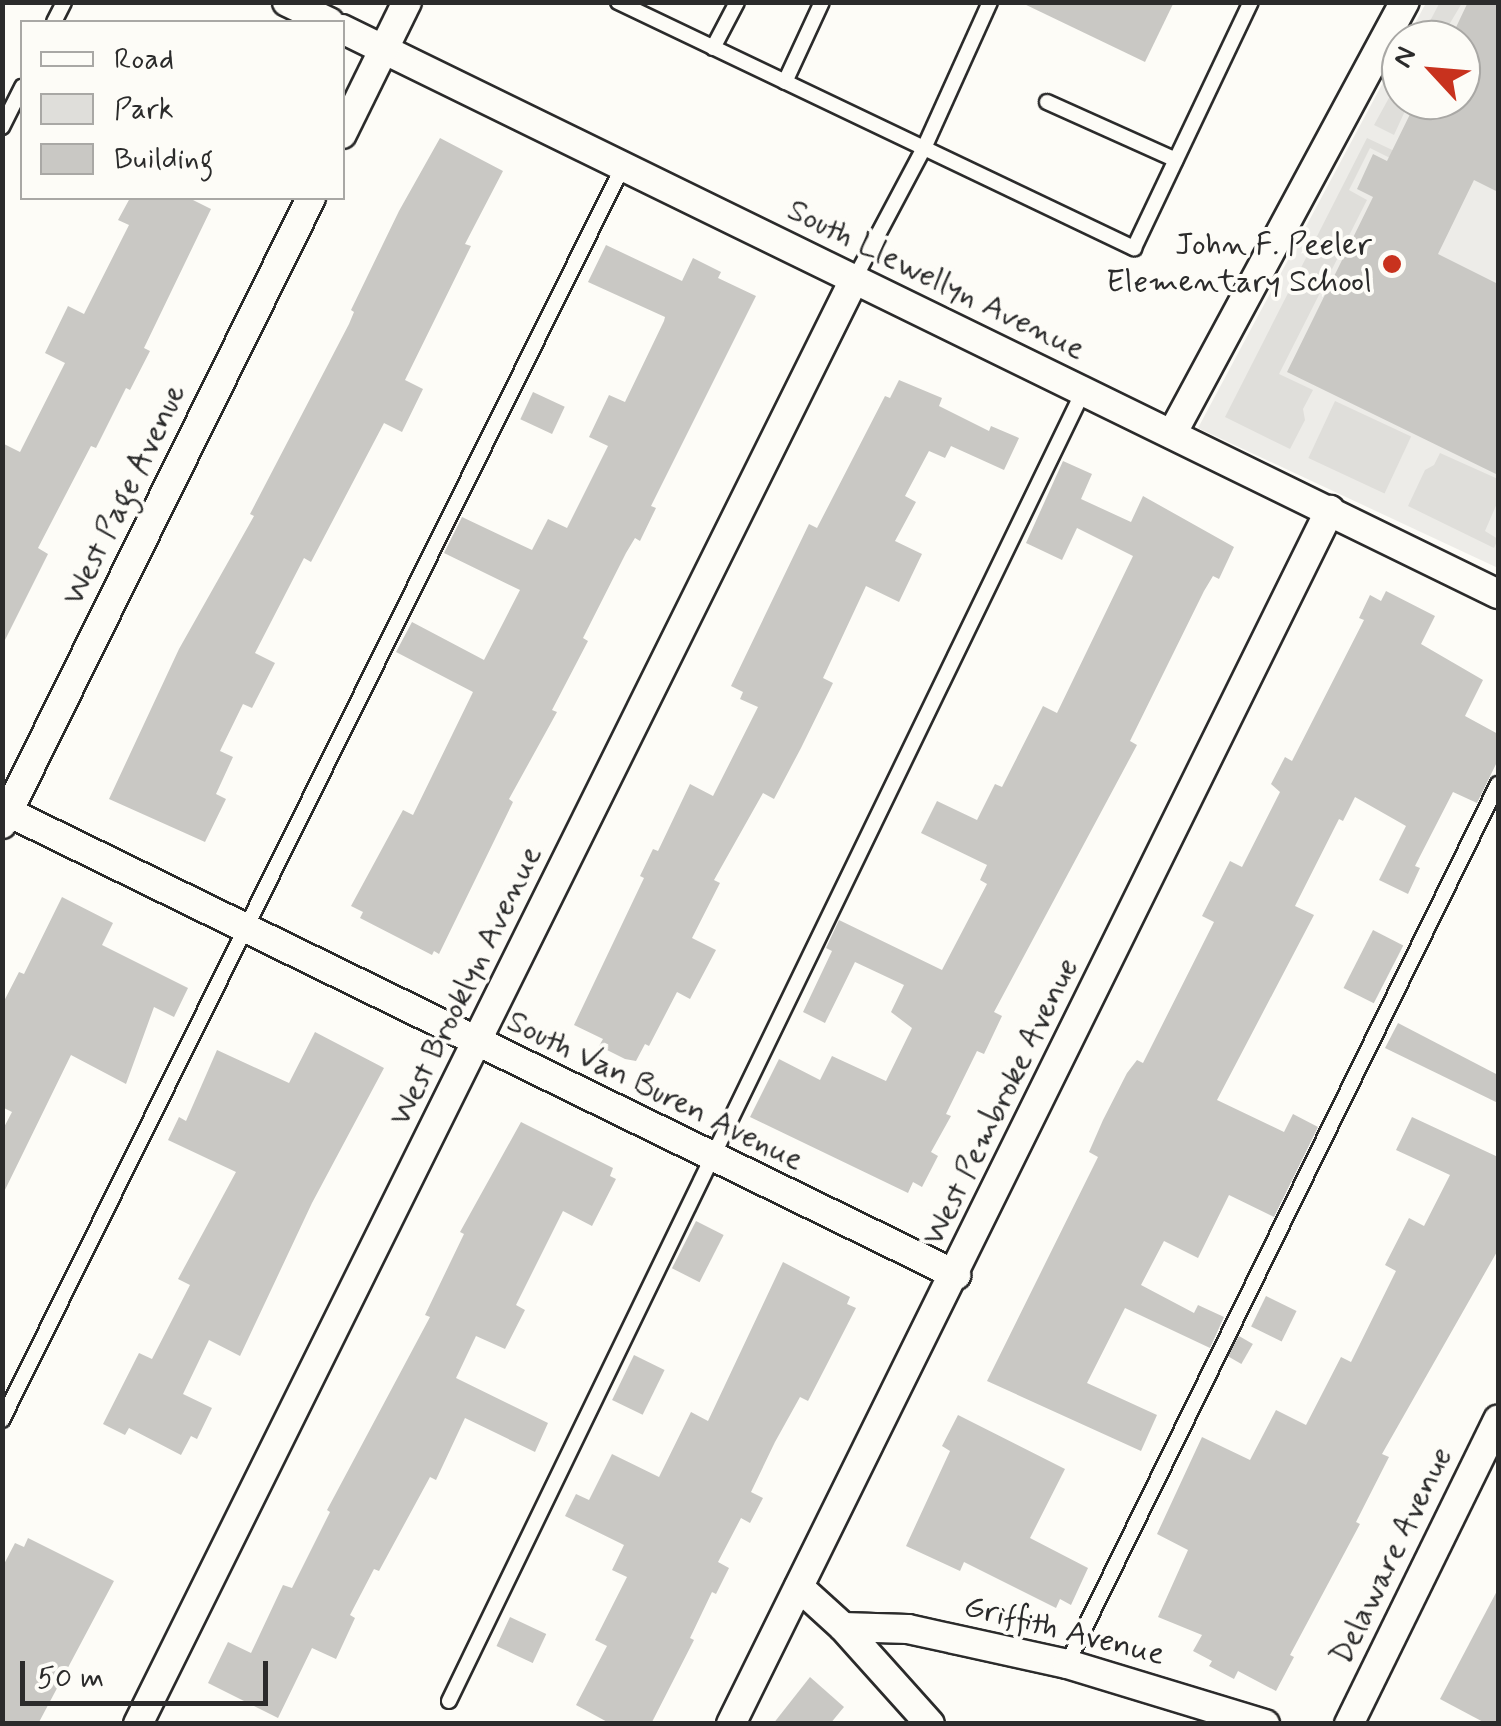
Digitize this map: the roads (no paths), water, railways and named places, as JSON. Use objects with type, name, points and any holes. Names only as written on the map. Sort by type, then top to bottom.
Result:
[{"type":"street","points":[[287,2],[325,20]]},
{"type":"street","points":[[345,128],[407,2]]},
{"type":"street","points":[[1172,434],[1405,2]]},
{"type":"street","name":"South Llewellyn Avenue","points":[[345,30],[1498,594]]},
{"type":"street","name":"West Page Avenue","points":[[4,815],[310,200]]},
{"type":"street","name":"West Brooklyn Avenue","points":[[138,1724],[855,278]]},
{"type":"street","name":"West Pembroke Avenue","points":[[731,1724],[956,1275],[1330,510]]},
{"type":"street","name":"South Van Buren Avenue","points":[[4,815],[956,1275]]},
{"type":"street","name":"Delaware Avenue","points":[[1348,1724],[1498,1420]]},
{"type":"street","points":[[800,1587],[843,1627],[930,1724]]},
{"type":"street","name":"Griffith Avenue","points":[[843,1627],[908,1629],[1068,1664],[1265,1724]]},
{"type":"lane","points":[[618,2],[640,7],[713,48],[1134,248],[1251,2]]},
{"type":"lane","points":[[713,48],[736,2]]},
{"type":"lane","points":[[785,82],[822,2]]},
{"type":"lane","points":[[855,278],[924,148],[990,2]]},
{"type":"lane","points":[[2,127],[20,91]]},
{"type":"lane","points":[[1047,102],[1176,160]]},
{"type":"lane","points":[[2,1420],[623,165]]},
{"type":"lane","points":[[449,1701],[1082,392]]},
{"type":"lane","points":[[1068,1664],[1498,784]]},
{"type":"place","name":"John F. Peeler Elementary School","points":[[1392,264]]}]
